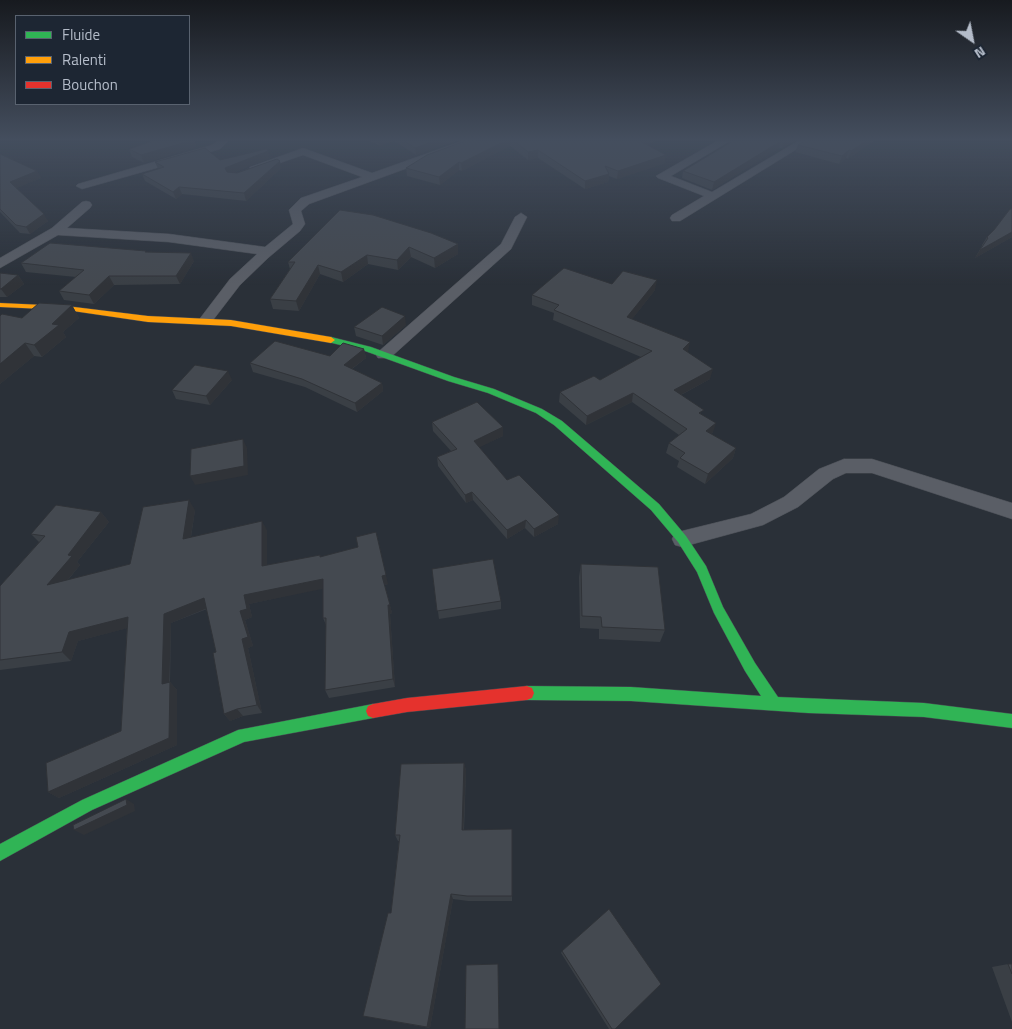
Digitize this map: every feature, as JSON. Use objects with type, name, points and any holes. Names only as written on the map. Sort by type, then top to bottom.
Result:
[{"type":"street","points":[[205,321],[234,282],[267,251],[296,228],[299,224],[295,210],[299,205],[338,189]]},
{"type":"street","points":[[696,189],[714,196]]},
{"type":"street","points":[[676,218],[726,189]]},
{"type":"street","points":[[0,264],[56,231],[86,205]]},
{"type":"street","points":[[384,355],[506,246],[521,217]]},
{"type":"street","points":[[56,231],[169,238],[267,251]]},
{"type":"street","points":[[0,252],[20,253]]},
{"type":"street","points":[[0,305],[66,308],[148,319],[205,321],[316,336],[384,355],[491,391],[538,410],[558,423],[655,507],[682,539],[702,570],[718,608],[750,667],[773,702]]},
{"type":"street","points":[[682,539],[756,520],[791,502],[826,474],[844,466],[872,466],[1012,511]]},
{"type":"street","points":[[0,853],[87,805],[242,735],[407,705],[526,693],[631,694],[773,702],[808,706],[924,710],[1012,720]]},
{"type":"building","points":[[0,189],[17,189],[44,214],[26,227],[16,225],[0,209]]},
{"type":"building","points":[[201,189],[248,189],[244,193]]},
{"type":"building","points":[[1012,209],[1012,232],[980,250],[987,237]]},
{"type":"building","points":[[340,210],[373,215],[431,233],[458,244],[434,258],[409,247],[397,260],[367,255],[341,272],[318,265],[296,301],[270,299],[295,262],[288,262]]},
{"type":"building","points":[[50,243],[145,252],[191,253],[176,276],[109,276],[89,295],[59,291],[84,270],[21,263]]},
{"type":"building","points":[[564,268],[612,284],[623,271],[657,280],[627,317],[690,342],[683,349],[713,369],[674,390],[704,410],[699,413],[716,423],[706,431],[736,448],[708,474],[680,458],[685,453],[669,443],[687,429],[633,393],[587,416],[560,392],[594,376],[600,380],[652,351],[554,310],[559,305],[532,295]]},
{"type":"building","points":[[0,273],[18,275],[0,289]]},
{"type":"building","points":[[39,303],[72,305],[52,324],[59,325],[34,345],[25,343],[0,364],[0,316],[2,314],[22,318]]},
{"type":"building","points":[[382,307],[405,316],[382,336],[354,327]]},
{"type":"building","points":[[275,341],[330,356],[343,343],[364,349],[344,365],[382,383],[355,403],[302,379],[250,363]]},
{"type":"building","points":[[195,365],[228,371],[206,396],[172,390]]},
{"type":"building","points":[[477,402],[503,427],[474,441],[507,480],[519,475],[559,515],[534,529],[526,520],[507,530],[472,492],[465,495],[437,457],[457,449],[432,422]]},
{"type":"building","points":[[243,439],[244,466],[190,476],[191,449]]},
{"type":"building","points":[[189,500],[183,539],[262,521],[262,566],[320,555],[320,557],[358,547],[356,537],[376,532],[386,575],[382,576],[390,605],[388,605],[393,679],[325,690],[326,618],[323,618],[323,579],[244,595],[247,609],[240,611],[248,637],[242,639],[257,705],[224,714],[213,653],[216,652],[204,598],[164,614],[162,684],[170,682],[169,738],[48,792],[46,763],[121,731],[128,617],[69,632],[62,652],[0,660],[0,586],[45,536],[31,534],[56,505],[101,512],[68,555],[72,556],[47,585],[130,564],[143,507]]},
{"type":"building","points":[[493,559],[501,601],[437,611],[432,569]]},
{"type":"building","points":[[581,564],[658,567],[665,630],[602,627],[601,617],[582,616]]},
{"type":"building","points":[[464,763],[462,830],[512,829],[512,896],[451,894],[427,1027],[363,1016],[388,913],[391,913],[400,835],[395,835],[401,764]]},
{"type":"building","points":[[126,799],[127,805],[74,830],[73,825]]},
{"type":"building","points":[[609,909],[661,984],[615,1029],[612,1029],[562,951]]},
{"type":"building","points":[[498,964],[499,1029],[465,1029],[466,965]]},
{"type":"building","points":[[1008,964],[1012,964],[1012,974]]},
{"type":"traffic: fast","points":[[331,340],[368,349],[451,379],[491,391],[539,411],[558,423],[655,507],[682,539],[702,570],[718,609],[750,667],[773,702]]},
{"type":"traffic: fast","points":[[527,693],[631,694],[808,706],[924,710],[1012,721]]},
{"type":"traffic: fast","points":[[0,853],[87,805],[243,735],[373,711]]},
{"type":"traffic: slow","points":[[0,305],[66,308],[148,319],[231,323],[331,340]]},
{"type":"traffic: jam","points":[[373,711],[407,705],[527,693]]}]
